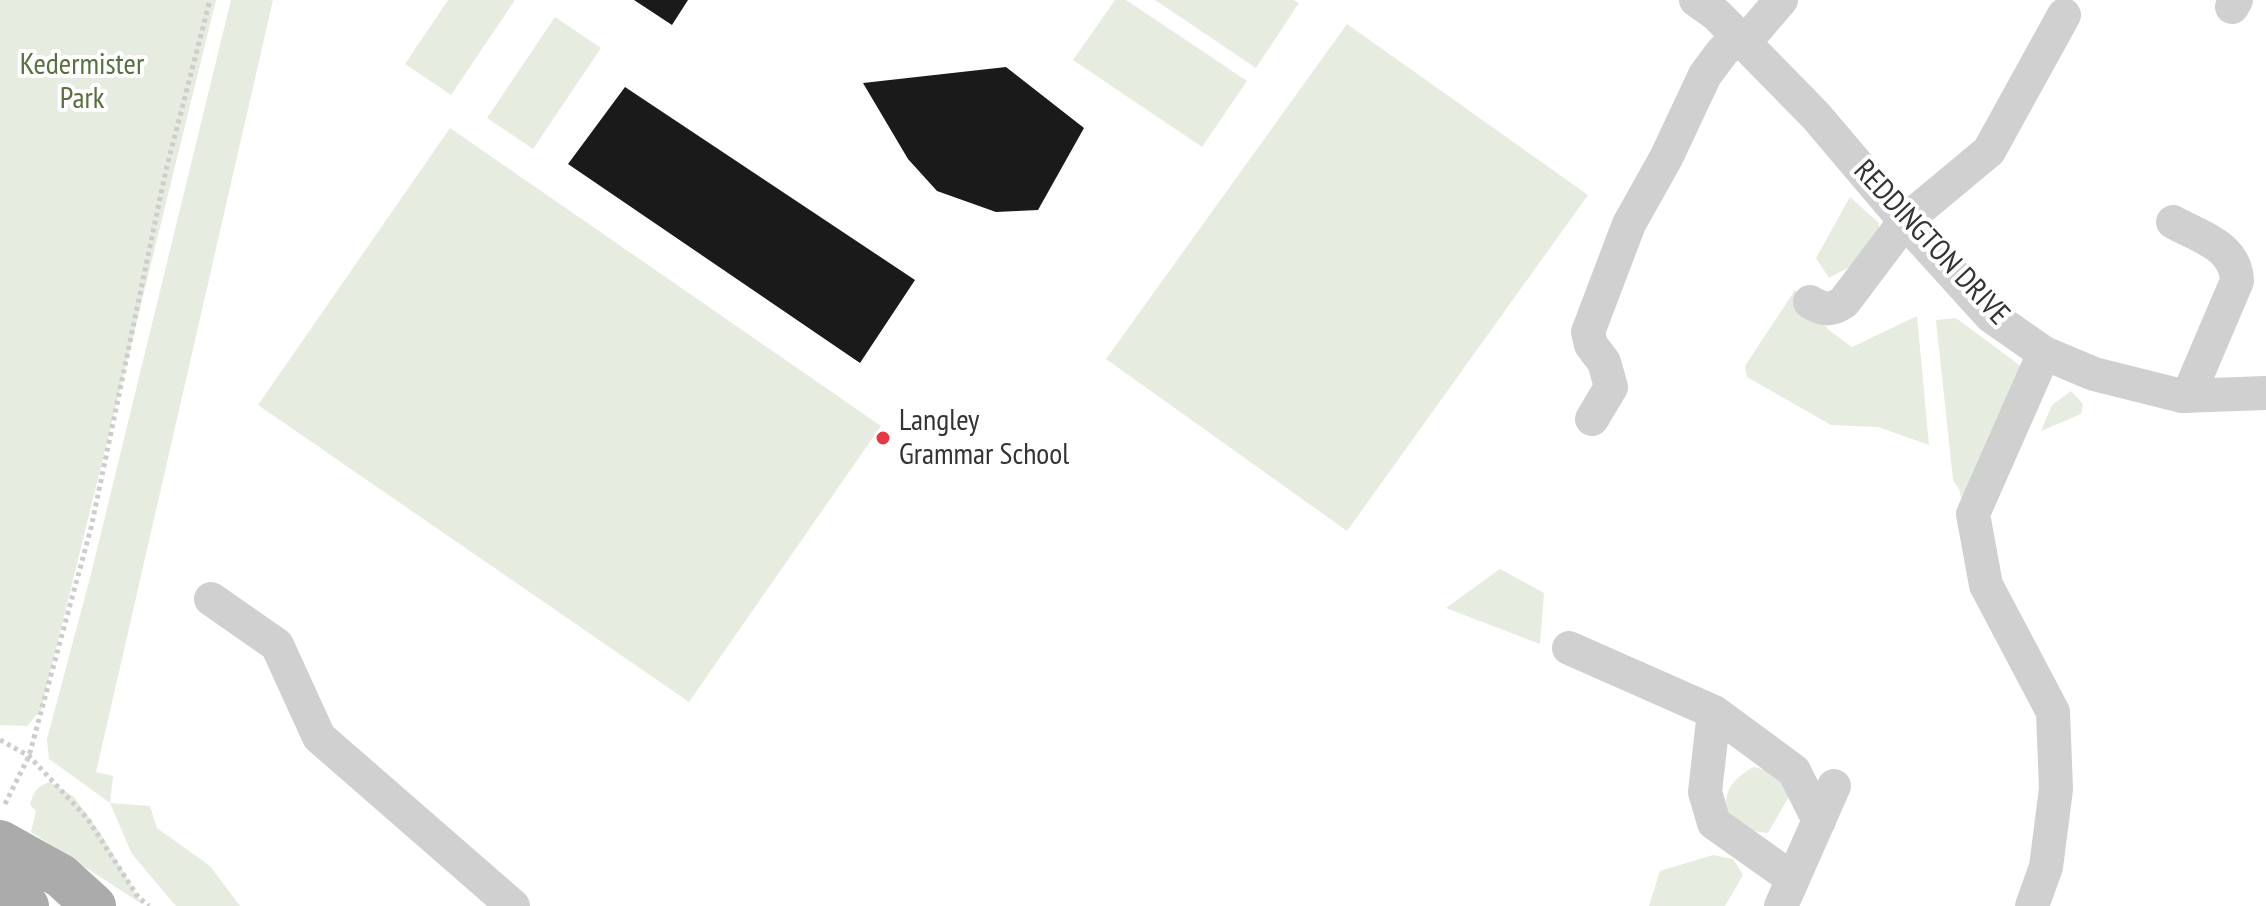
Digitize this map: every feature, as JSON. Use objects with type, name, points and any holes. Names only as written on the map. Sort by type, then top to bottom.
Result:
[{"type":"main road","points":[[0,842],[61,876],[94,906]]},
{"type":"main road","points":[[0,888],[27,906]]},
{"type":"street","name":"REDDINGTON DRIVE","points":[[1696,0],[1717,15],[1816,116],[1991,316],[2044,353],[2094,374],[2188,396],[2266,393]]},
{"type":"street","points":[[1592,419],[1611,387],[1604,362],[1591,345],[1588,332],[1629,224],[1666,158],[1705,75],[1723,51],[1742,40],[1781,0]]},
{"type":"street","points":[[1810,302],[1825,309],[1835,308],[1844,302],[1905,221],[1989,151],[2064,15]]},
{"type":"street","points":[[2173,222],[2228,252],[2237,266],[2237,281],[2188,396]]},
{"type":"street","points":[[2032,906],[2046,867],[2056,789],[2053,712],[1986,585],[1973,514],[2044,353]]},
{"type":"street","points":[[211,599],[277,645],[319,737],[513,906]]},
{"type":"street","points":[[1569,648],[1714,712],[1794,771],[1819,821]]},
{"type":"street","points":[[1714,712],[1705,792],[1714,823],[1787,892],[1834,786]]},
{"type":"path","points":[[0,813],[29,756],[91,528],[166,170],[210,0]]},
{"type":"path","points":[[0,740],[29,756],[87,818],[138,897],[149,906]]},
{"type":"green space","name":"Kedermister Park","points":[[0,0],[216,0],[41,710],[27,726],[0,725]]},
{"type":"green space","points":[[231,0],[273,0],[96,772],[113,776],[110,803],[49,759],[47,739],[91,574]]},
{"type":"green space","points":[[448,0],[515,0],[451,95],[405,64]]},
{"type":"green space","points":[[1115,0],[1126,0],[1247,81],[1202,147],[1073,60]]},
{"type":"green space","points":[[1155,0],[1293,0],[1299,3],[1256,68]]},
{"type":"green space","points":[[555,17],[601,48],[533,149],[487,118]]},
{"type":"green space","points":[[1347,24],[1588,195],[1347,531],[1106,359]]},
{"type":"green space","points":[[450,128],[881,426],[689,702],[258,405]]},
{"type":"green space","points":[[1850,197],[1879,223],[1877,235],[1863,258],[1829,278],[1816,258]]},
{"type":"green space","points":[[1795,290],[1829,330],[1852,347],[1917,316],[1929,445],[1878,427],[1831,425],[1747,377],[1745,366]]},
{"type":"green space","points":[[1956,318],[2026,370],[1962,507],[1960,491],[1953,480],[1936,320]]},
{"type":"green space","points":[[2071,391],[2083,404],[2081,414],[2041,431],[2052,405]]},
{"type":"green space","points":[[1500,569],[1544,593],[1540,644],[1446,608]]},
{"type":"green space","points":[[1754,767],[1799,779],[1768,833],[1740,825],[1731,817],[1727,807],[1731,786]]},
{"type":"green space","points":[[50,782],[74,797],[101,834],[142,904],[31,832],[36,811],[30,805],[33,796],[36,790]]},
{"type":"green space","points":[[110,803],[150,806],[157,828],[210,866],[240,906],[176,906],[132,854]]},
{"type":"green space","points":[[1713,855],[1733,859],[1743,875],[1725,906],[1649,906],[1660,871]]},
{"type":"building","points":[[634,0],[688,0],[672,25]]},
{"type":"building","points":[[1006,67],[1084,128],[1038,210],[996,212],[937,191],[908,159],[863,83]]},
{"type":"building","points":[[625,87],[915,280],[860,363],[568,164]]},
{"type":"place","name":"Langley Grammar School","points":[[883,438]]}]
